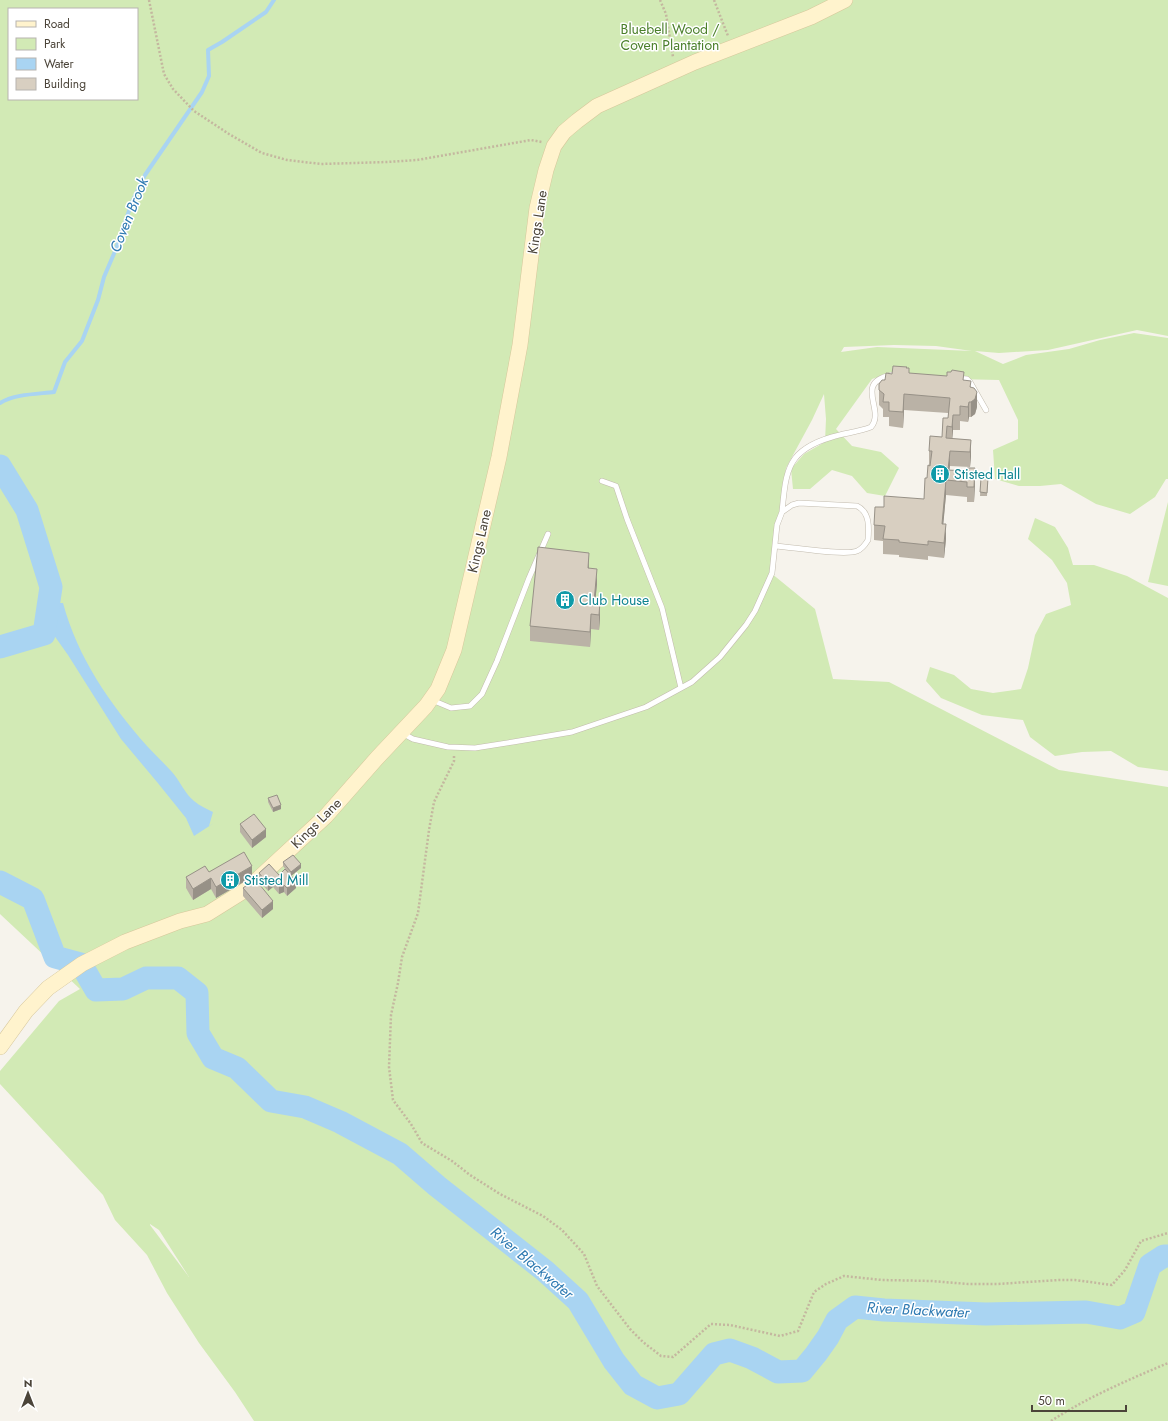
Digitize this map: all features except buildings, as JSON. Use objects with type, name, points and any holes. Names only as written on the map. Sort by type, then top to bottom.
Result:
[{"type":"street","name":"Kings Lane","points":[[0,1047],[26,1011],[48,988],[76,968],[125,942],[180,921],[207,914],[247,889],[326,816],[377,758],[402,733],[431,700],[438,689],[454,650],[498,457],[520,346],[537,208],[546,170],[554,146],[564,132],[576,120],[597,106],[673,72],[811,17],[845,0]]},
{"type":"lane","points":[[402,733],[413,739],[448,747],[475,748],[572,732],[646,707],[692,682],[720,658],[755,611],[772,573],[777,526],[782,512],[785,481],[790,465],[795,457],[815,443],[871,427],[876,418],[876,411],[872,399],[874,385],[884,377],[895,375]]},
{"type":"lane","points":[[954,378],[967,379],[986,410]]},
{"type":"lane","points":[[602,481],[616,486],[627,519],[662,608],[681,688]]},
{"type":"lane","points":[[775,546],[848,552],[861,549],[868,540],[867,518],[865,512],[857,506],[799,503],[792,505],[782,512]]},
{"type":"lane","points":[[431,700],[452,708],[470,706],[482,694],[497,661],[529,578],[548,534]]},
{"type":"path","points":[[149,0],[164,74],[173,89],[194,111],[262,153],[287,160],[321,164],[417,160],[531,140],[554,146]]},
{"type":"path","points":[[660,0],[666,14],[673,56],[673,72]]},
{"type":"path","points":[[714,0],[732,48]]},
{"type":"path","points":[[455,747],[454,761],[434,802],[418,913],[402,957],[391,1015],[389,1067],[393,1100],[422,1143],[452,1161],[470,1175],[500,1194],[543,1216],[562,1230],[584,1254],[597,1286],[630,1329],[643,1342],[661,1356],[673,1357],[711,1324],[730,1325],[780,1336],[798,1331],[814,1292],[826,1284],[844,1276],[882,1280],[932,1281],[968,1284],[1075,1280],[1112,1285],[1125,1270],[1141,1241],[1168,1233]]},
{"type":"path","points":[[1051,1421],[1108,1389],[1168,1363]]},
{"type":"green space","name":"Bluebell Wood / Coven Plantation","points":[[0,0],[1168,0],[1168,336],[1137,330],[1048,350],[999,353],[975,351],[1003,364],[1026,355],[1069,349],[1100,340],[1134,333],[1168,338],[1168,479],[1166,479],[1155,497],[1130,514],[1096,504],[1061,484],[1019,486],[995,479],[993,450],[1018,439],[1018,420],[999,380],[955,379],[895,371],[872,379],[836,429],[852,446],[881,452],[899,468],[885,496],[867,493],[852,476],[832,470],[810,489],[793,489],[791,469],[804,454],[825,442],[826,419],[824,394],[812,420],[786,468],[771,573],[815,609],[833,679],[889,682],[1059,770],[1168,787],[1168,1421],[254,1421],[199,1343],[167,1293],[147,1255],[115,1220],[103,1195],[0,1084],[0,1071],[59,1001],[80,989],[0,914]],"holes":[[[894,345],[936,346],[972,351],[877,347],[841,352],[844,347]],[[150,1225],[159,1230],[189,1277]]]},
{"type":"green space","points":[[1168,502],[1168,586],[1148,582]]},
{"type":"green space","points":[[1035,518],[1055,527],[1068,548],[1073,565],[1094,565],[1127,576],[1168,598],[1168,771],[1138,767],[1111,751],[1082,752],[1055,756],[1030,737],[1023,720],[982,715],[941,698],[926,681],[930,667],[954,675],[971,689],[993,693],[1021,689],[1028,668],[1035,635],[1046,614],[1071,605],[1067,583],[1052,560],[1028,539]]},
{"type":"water","points":[[53,603],[63,603],[69,623],[86,661],[96,679],[120,713],[147,746],[178,779],[191,798],[213,812],[209,826],[214,823],[194,836],[186,818],[121,739],[68,655],[46,624],[49,605]]},
{"type":"waterway","name":"Coven Brook","points":[[0,403],[19,396],[54,392],[65,362],[82,341],[132,202],[145,175],[202,92],[209,76],[208,50],[266,12],[274,0]]},
{"type":"waterway","name":"River Blackwater","points":[[0,466],[27,510],[51,587],[44,634],[0,647]]},
{"type":"waterway","name":"River Blackwater","points":[[0,882],[33,899],[55,957],[81,964],[96,990],[123,989],[146,978],[178,978],[197,993],[198,1033],[213,1058],[237,1068],[271,1101],[305,1107],[340,1122],[400,1154],[437,1186],[545,1271],[578,1301],[614,1361],[633,1385],[657,1398],[679,1394],[714,1354],[730,1350],[752,1358],[778,1372],[802,1371],[828,1337],[837,1320],[855,1307],[884,1310],[986,1314],[1086,1312],[1120,1318],[1134,1312],[1150,1265],[1164,1256],[1168,1256]]},
{"type":"place","name":"Stisted Hall","points":[[940,474]]},
{"type":"place","name":"Club House","points":[[565,600]]},
{"type":"place","name":"Stisted Mill","points":[[230,880]]}]
